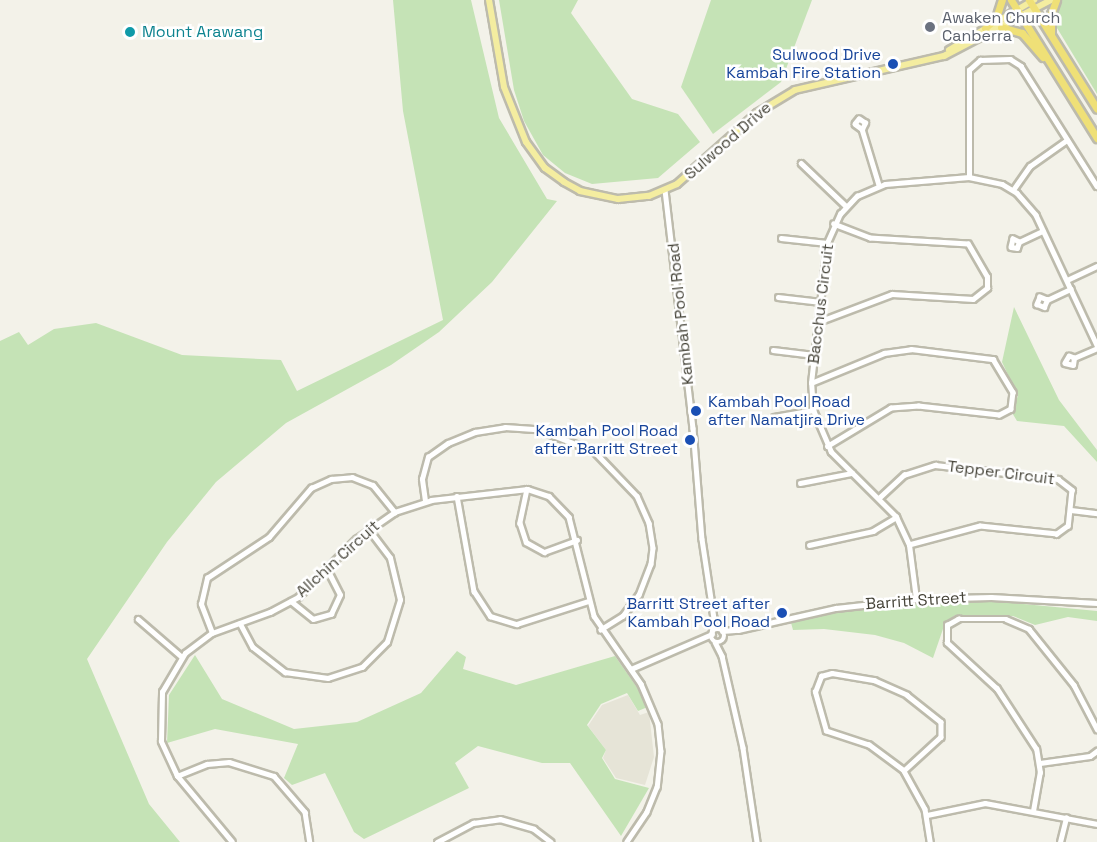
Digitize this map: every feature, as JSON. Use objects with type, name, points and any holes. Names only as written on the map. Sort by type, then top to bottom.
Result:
[{"type":"highway","points":[[985,28],[996,18],[1002,0]]},
{"type":"highway","points":[[1011,0],[1097,138]]},
{"type":"highway","points":[[1051,36],[1051,14],[1056,0]]},
{"type":"highway","points":[[1032,3],[1097,109]]},
{"type":"highway","points":[[1001,27],[1022,33],[1053,68]]},
{"type":"main road","name":"Sulwood Drive","points":[[489,0],[504,87],[513,116],[526,142],[545,168],[564,182],[600,196],[634,199],[665,190],[688,176],[757,113],[785,95],[815,83],[932,59],[1001,27],[1032,3],[1051,0]]},
{"type":"main road","name":"Sulwood Drive","points":[[932,59],[985,28],[1019,13]]},
{"type":"street","points":[[969,177],[968,75],[976,62],[1016,62],[1097,186]]},
{"type":"street","points":[[862,129],[879,185]]},
{"type":"street","points":[[1013,190],[1030,166],[1067,140]]},
{"type":"street","points":[[801,163],[846,206]]},
{"type":"street","name":"Bacchus Circuit","points":[[916,599],[909,545],[896,517],[880,497],[852,473],[828,446],[813,410],[811,383],[814,355],[827,243],[834,224],[846,206],[879,185],[969,177],[992,180],[1013,190],[1033,210],[1097,346],[1074,358]]},
{"type":"street","name":"Kambah Pool Road","points":[[665,190],[691,412],[702,539],[714,618],[712,634]]},
{"type":"street","points":[[818,322],[892,294],[973,299],[987,288],[987,277],[968,244],[870,238],[834,224]]},
{"type":"street","points":[[1019,242],[1043,231]]},
{"type":"street","points":[[780,238],[827,243]]},
{"type":"street","points":[[1067,280],[1097,266]]},
{"type":"street","points":[[1047,300],[1071,289]]},
{"type":"street","points":[[778,297],[821,302]]},
{"type":"street","points":[[811,383],[884,353],[911,349],[993,359],[1000,365],[1014,395],[1011,409],[999,415],[919,406],[897,407],[828,446]]},
{"type":"street","points":[[773,350],[814,355]]},
{"type":"street","points":[[774,417],[813,410]]},
{"type":"street","points":[[425,501],[422,479],[428,457],[448,443],[474,432],[505,427],[537,429],[594,451],[637,496],[645,512],[653,548],[651,564],[639,595],[623,616],[601,630]]},
{"type":"street","name":"Tepper Circuit","points":[[880,497],[913,470],[946,465],[1062,480],[1072,490],[1071,510]]},
{"type":"street","points":[[800,483],[852,473]]},
{"type":"street","points":[[212,633],[201,604],[207,578],[269,537],[311,488],[341,476],[362,480],[382,493],[395,512]]},
{"type":"street","points":[[527,489],[520,523],[526,542],[544,552],[577,540]]},
{"type":"street","name":"Allchin Circuit","points":[[232,842],[177,776],[161,741],[159,708],[168,678],[182,657],[212,633],[291,601],[327,570],[368,529],[395,512],[425,501],[527,489],[549,496],[564,508],[577,540],[588,600],[601,630],[631,669],[654,710],[661,751],[654,797],[627,842]]},
{"type":"street","points":[[457,496],[474,591],[490,616],[517,624],[588,600]]},
{"type":"street","points":[[909,545],[980,526],[1057,534],[1068,526],[1071,510],[1097,513]]},
{"type":"street","points":[[809,544],[873,531],[896,517]]},
{"type":"street","points":[[240,623],[253,647],[285,672],[328,678],[362,667],[387,642],[400,600],[390,558],[368,529]]},
{"type":"street","points":[[291,601],[313,619],[331,614],[340,595],[327,570]]},
{"type":"street","name":"Barritt Street","points":[[721,630],[738,630],[836,608],[916,599],[991,597],[1097,603]]},
{"type":"street","name":"Kambah Pool Road","points":[[714,618],[724,640]]},
{"type":"street","points":[[138,619],[182,657]]},
{"type":"street","points":[[1033,811],[1040,763],[1027,731],[1010,705],[983,674],[947,643],[945,630],[950,622],[1006,619],[1029,629],[1068,675],[1097,729]]},
{"type":"street","points":[[631,669],[699,643],[721,630]]},
{"type":"street","name":"Barritt Street","points":[[724,640],[738,630]]},
{"type":"street","points":[[712,634],[722,656],[750,788],[757,842]]},
{"type":"street","points":[[699,643],[724,640],[722,656]]},
{"type":"street","points":[[904,771],[941,737],[943,727],[938,717],[908,695],[874,680],[832,672],[821,676],[815,692],[826,731],[875,748],[904,771],[927,815],[930,842]]},
{"type":"street","points":[[1040,763],[1090,756],[1097,751]]},
{"type":"street","points":[[177,776],[207,764],[229,762],[274,776],[304,812],[310,842]]},
{"type":"street","points":[[927,815],[985,803],[1097,824]]},
{"type":"street","points":[[1060,842],[1066,818]]},
{"type":"street","points":[[437,842],[473,823],[500,819],[534,829],[551,842]]},
{"type":"shaded area","points":[[628,695],[640,715],[649,712],[654,757],[645,785],[616,778],[603,758],[606,750],[588,726],[602,705]]},
{"type":"green space","points":[[393,0],[471,0],[499,118],[547,199],[557,201],[492,282],[439,332],[391,365],[286,423],[216,482],[167,542],[87,659],[149,804],[180,842],[0,842],[0,341],[19,332],[28,345],[54,329],[96,323],[182,355],[281,360],[297,391],[443,320],[403,111]]},
{"type":"green space","points":[[499,0],[578,0],[571,13],[632,99],[678,114],[700,142],[658,178],[592,184],[565,173],[543,155],[524,121],[514,90]]},
{"type":"green space","points":[[711,0],[812,0],[781,82],[713,134],[681,87]]},
{"type":"green space","points":[[1059,0],[1097,0],[1097,94],[1054,23]]},
{"type":"green space","points":[[1014,307],[1059,400],[1097,450],[1097,462],[1064,426],[1017,421],[1011,411],[1018,396],[1002,362]]},
{"type":"green space","points":[[970,599],[1097,611],[1097,621],[1068,617],[1035,625],[1013,616],[955,615],[944,626],[933,658],[904,643],[875,635],[824,629],[793,630],[790,619],[845,608]]},
{"type":"green space","points":[[457,651],[466,657],[463,669],[516,685],[615,656],[650,706],[638,711],[627,693],[601,704],[587,725],[606,750],[602,758],[615,779],[649,788],[621,836],[570,763],[542,763],[478,746],[455,763],[469,788],[364,839],[354,832],[325,773],[292,785],[284,778],[298,744],[215,729],[167,743],[169,695],[195,655],[222,699],[294,729],[357,722],[421,693]]},
{"type":"place","name":"Awaken Church Canberra","points":[[930,27]]},
{"type":"place","name":"Mount Arawang","points":[[130,32]]},
{"type":"place","name":"Sulwood Drive Kambah Fire Station","points":[[893,64]]},
{"type":"place","name":"Kambah Pool Road after Namatjira Drive","points":[[696,411]]},
{"type":"place","name":"Kambah Pool Road after Barritt Street","points":[[690,440]]},
{"type":"place","name":"Barritt Street after Kambah Pool Road","points":[[782,613]]}]
